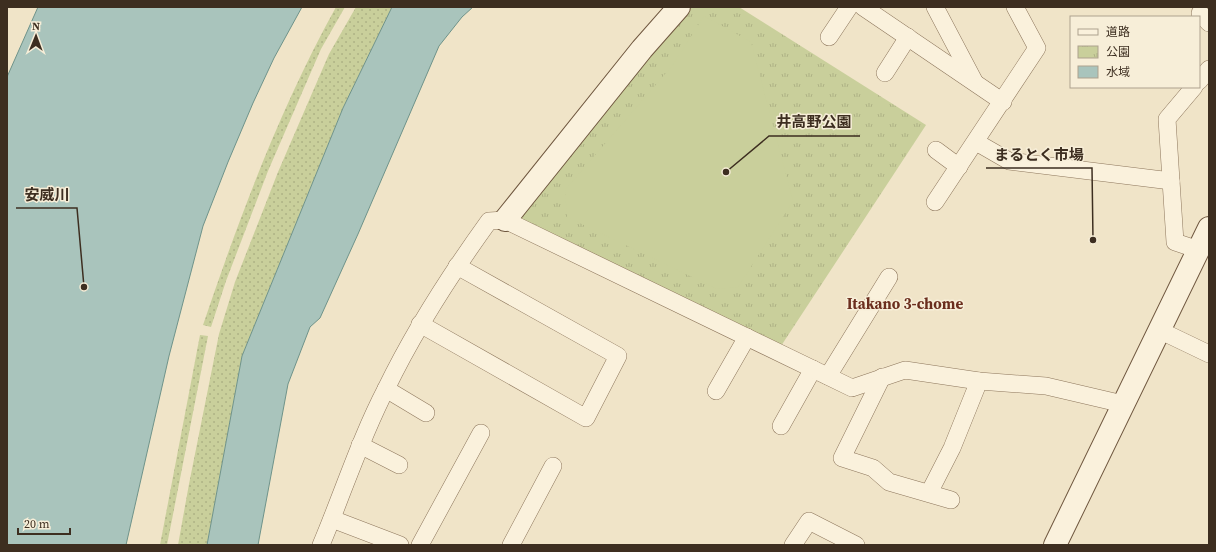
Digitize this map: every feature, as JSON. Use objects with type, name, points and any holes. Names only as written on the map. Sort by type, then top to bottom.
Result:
[{"type":"street","points":[[504,220],[642,49],[679,7]]},
{"type":"street","points":[[829,36],[849,7]]},
{"type":"street","points":[[863,7],[1003,102]]},
{"type":"street","points":[[935,7],[976,84]]},
{"type":"street","points":[[935,202],[1003,102],[1037,48],[1017,8]]},
{"type":"street","points":[[885,73],[908,37]]},
{"type":"street","points":[[1200,80],[1209,69]]},
{"type":"street","points":[[1193,88],[1167,119],[1175,242],[1199,250]]},
{"type":"street","points":[[976,142],[1009,161],[1171,181]]},
{"type":"street","points":[[936,150],[959,167]]},
{"type":"street","points":[[321,545],[360,445],[386,389],[420,324],[488,221],[504,220],[852,388],[905,370],[979,381],[1046,386],[1123,404]]},
{"type":"street","points":[[1055,545],[1209,228]]},
{"type":"street","points":[[420,324],[586,418],[618,356],[457,266]]},
{"type":"street","points":[[781,426],[889,277]]},
{"type":"street","points":[[1159,330],[1209,354]]},
{"type":"street","points":[[716,391],[747,337]]},
{"type":"street","points":[[882,377],[842,458],[873,468],[889,482],[951,500]]},
{"type":"street","points":[[929,493],[952,448],[979,381]]},
{"type":"street","points":[[386,389],[426,413]]},
{"type":"street","points":[[420,545],[481,433]]},
{"type":"street","points":[[360,445],[399,465]]},
{"type":"street","points":[[511,545],[553,466]]},
{"type":"street","points":[[332,519],[400,545]]},
{"type":"street","points":[[793,545],[810,521],[856,545]]},
{"type":"green space","points":[[336,7],[345,7],[321,49],[268,171],[226,281],[211,327],[203,325],[262,163],[297,84]]},
{"type":"green space","points":[[356,7],[392,7],[343,108],[242,356],[207,545],[178,545],[219,334],[235,282],[278,172],[329,54]]},
{"type":"green space","points":[[691,7],[739,7],[926,125],[781,346],[518,218]]},
{"type":"green space","points":[[704,16],[751,42],[793,201],[738,287],[717,289],[567,217],[565,190],[672,66]]},
{"type":"green space","points":[[200,335],[208,336],[167,545],[160,545]]},
{"type":"water","points":[[38,7],[302,7],[274,58],[253,103],[203,226],[169,356],[126,545],[7,545],[7,77]]},
{"type":"water","points":[[392,7],[473,7],[462,17],[439,46],[320,318],[310,327],[288,384],[258,545],[207,545],[242,356],[343,108]]},
{"type":"place","name":"井高野公園","points":[[726,172]]},
{"type":"place","name":"まるとく市場","points":[[1093,240]]},
{"type":"place","name":"安威川","points":[[84,287]]},
{"type":"district","name":"Itakano 3-chome","points":[[905,303]]}]
